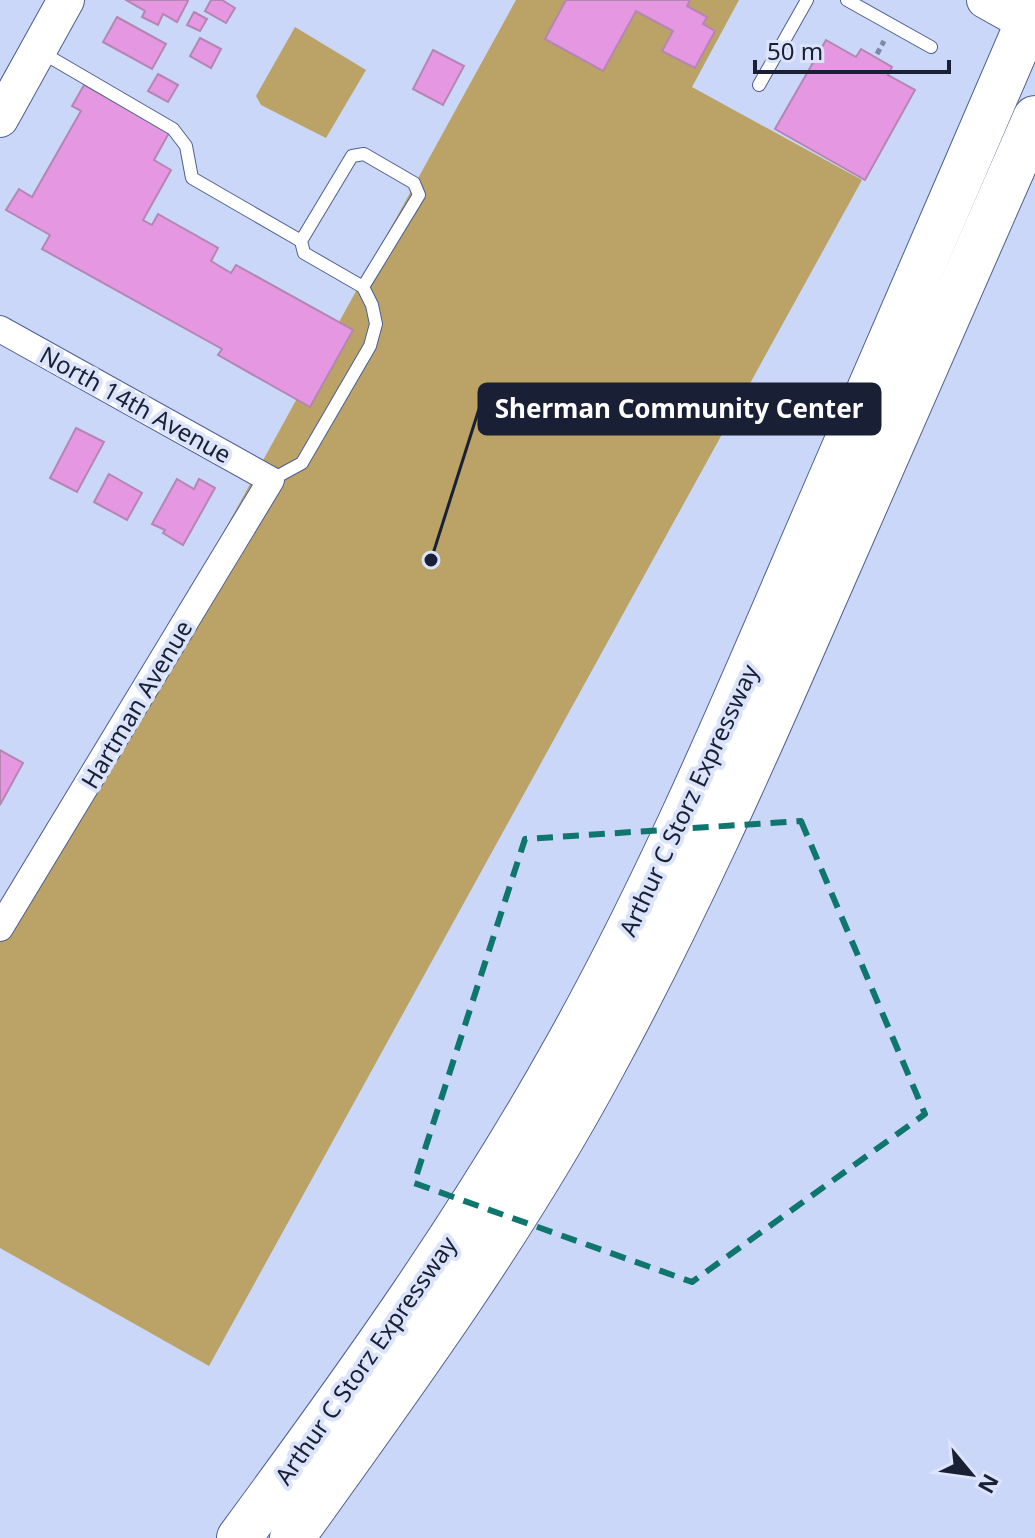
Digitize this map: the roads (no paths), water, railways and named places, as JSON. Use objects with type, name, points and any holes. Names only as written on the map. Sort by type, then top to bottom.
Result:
[{"type":"highway","name":"Arthur C Storz Expressway","points":[[239,1538],[412,1298],[491,1176],[567,1046],[625,937],[755,655],[1032,19]]},
{"type":"highway","name":"Arthur C Storz Expressway","points":[[292,1538],[448,1319],[525,1200],[601,1070],[712,851],[1035,118]]},
{"type":"street","points":[[0,119],[66,0]]},
{"type":"street","points":[[985,0],[1032,19]]},
{"type":"street","name":"North 14th Avenue","points":[[0,329],[271,480]]},
{"type":"street","name":"Hartman Avenue","points":[[0,928],[271,480]]},
{"type":"lane","points":[[759,85],[807,0]]},
{"type":"lane","points":[[847,0],[931,47]]},
{"type":"lane","points":[[38,51],[173,129],[186,146],[192,178],[301,241]]},
{"type":"lane","points":[[271,480],[302,463],[370,346],[376,324],[372,305],[363,287],[304,253],[301,241],[352,156],[364,154],[414,183],[419,195],[363,287]]},
{"type":"place","name":"Sherman Community Center","points":[[431,560]]}]
